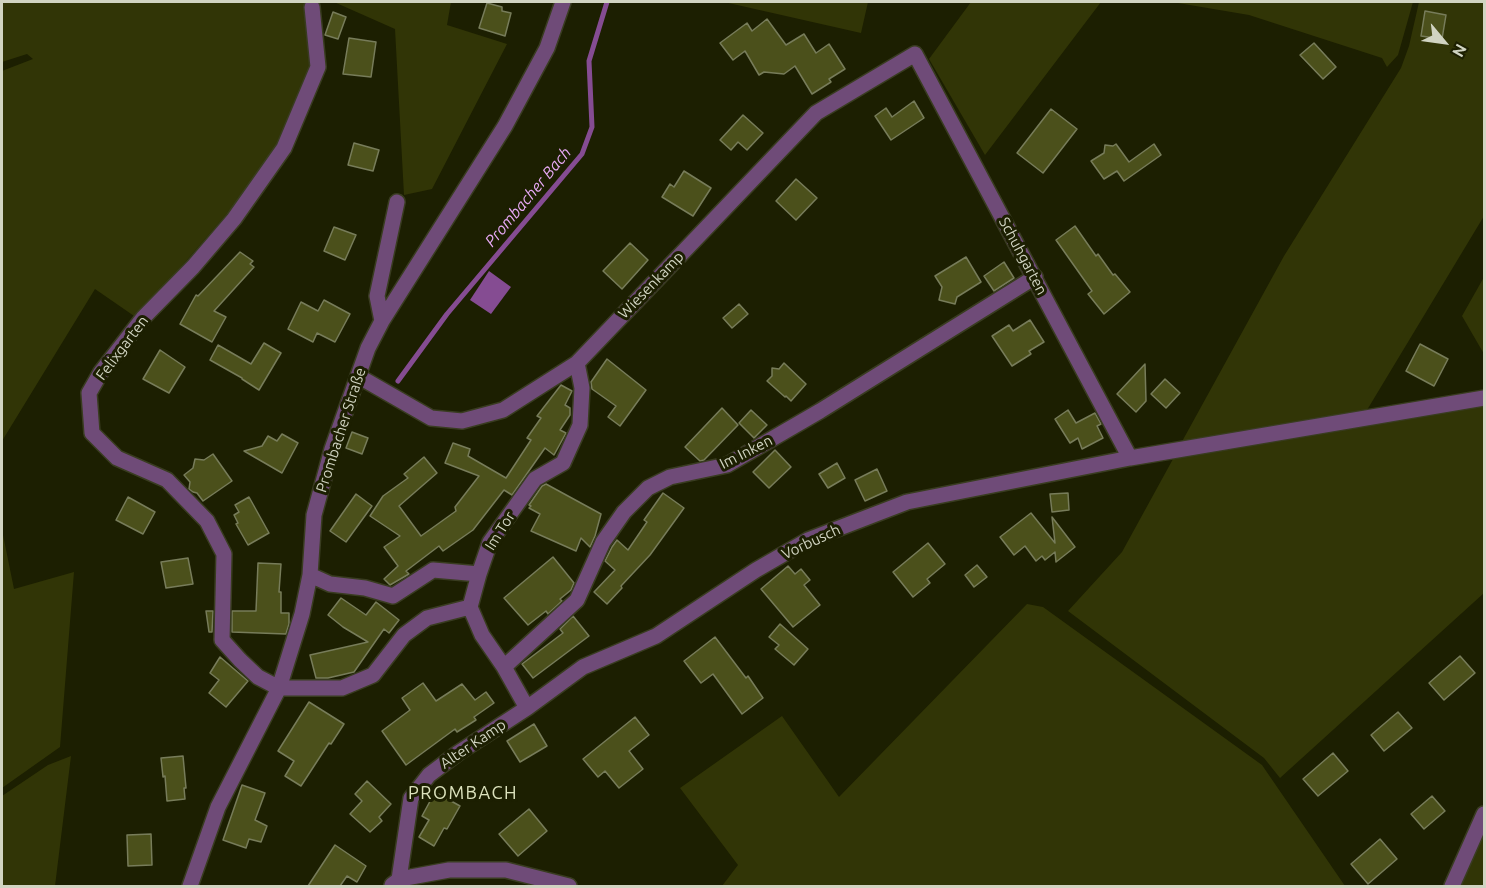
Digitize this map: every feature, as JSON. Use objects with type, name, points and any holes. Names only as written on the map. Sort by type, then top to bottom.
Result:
[{"type":"street","name":"Prombacher Straße","points":[[190,886],[218,807],[279,688],[302,614],[310,575],[314,515],[332,449],[368,348],[382,321],[505,126],[547,48],[563,2]]},
{"type":"street","name":"Felixgarten","points":[[279,688],[258,677],[222,640],[224,554],[207,521],[167,480],[117,458],[92,433],[89,393],[101,372],[143,318],[193,267],[234,219],[284,148],[318,67],[312,7]]},
{"type":"street","name":"Schuhgarten","points":[[915,54],[1130,458]]},
{"type":"street","name":"Wiesenkamp","points":[[358,376],[431,417],[462,421],[503,410],[577,363],[816,113],[915,54]]},
{"type":"street","points":[[382,321],[377,296],[397,202]]},
{"type":"street","name":"Im Inken","points":[[504,666],[577,600],[603,542],[624,512],[648,488],[670,477],[727,465],[820,411],[1035,277]]},
{"type":"street","name":"Im Tor","points":[[470,607],[490,542],[535,479],[563,463],[580,425],[582,388],[577,363]]},
{"type":"street","name":"Vorbusch","points":[[527,708],[583,667],[656,636],[756,570],[808,540],[907,502],[1130,458],[1485,398]]},
{"type":"street","points":[[310,575],[330,585],[365,588],[393,596],[433,570],[479,574]]},
{"type":"street","points":[[279,688],[342,688],[373,675],[404,635],[427,618],[470,607],[482,635],[504,666],[527,708]]},
{"type":"street","name":"Alter Kamp","points":[[396,884],[411,798],[429,775],[527,708]]},
{"type":"street","points":[[1452,886],[1485,814]]},
{"type":"street","points":[[396,884],[449,870],[506,870],[569,886]]},
{"type":"green space","points":[[2,2],[317,2],[310,72],[276,145],[257,179],[137,318],[95,289],[2,441],[2,71],[33,59],[27,54],[2,62]]},
{"type":"green space","points":[[334,2],[451,2],[447,25],[507,44],[432,189],[404,195],[395,29]]},
{"type":"green space","points":[[724,2],[868,2],[861,33]]},
{"type":"green space","points":[[971,2],[1101,2],[985,155],[929,59]]},
{"type":"green space","points":[[1172,2],[1413,2],[1398,55],[1387,67],[1382,58],[1249,15]]},
{"type":"green space","points":[[1419,2],[1484,2],[1484,216],[1364,415],[1179,447],[1284,256],[1401,68],[1409,46]]},
{"type":"green space","points":[[1484,277],[1484,354],[1462,316]]},
{"type":"green space","points":[[1484,403],[1484,593],[1280,778],[1264,758],[1068,611],[1122,552],[1173,459]]},
{"type":"green space","points":[[2,530],[14,589],[74,572],[60,747],[2,788]]},
{"type":"green space","points":[[1027,604],[1043,607],[1262,765],[1345,886],[722,886],[738,865],[680,788],[782,716],[839,797]]},
{"type":"green space","points":[[71,756],[55,886],[2,886],[2,796],[48,765]]},
{"type":"green space","points":[[1484,803],[1484,886],[1451,886],[1483,805]]},
{"type":"shaded area","points":[[489,271],[511,287],[491,314],[470,300]]},
{"type":"building","points":[[487,3],[502,7],[502,11],[511,13],[505,36],[479,28]]},
{"type":"building","points":[[1425,11],[1446,15],[1442,39],[1421,36]]},
{"type":"building","points":[[333,12],[346,17],[338,39],[325,35]]},
{"type":"building","points":[[767,19],[786,45],[804,34],[816,53],[829,44],[845,69],[829,79],[831,82],[812,94],[795,66],[784,74],[764,72],[759,75],[745,51],[733,60],[720,43],[747,23],[752,31]]},
{"type":"building","points":[[349,38],[376,42],[371,77],[343,74]]},
{"type":"building","points":[[1314,43],[1336,67],[1323,79],[1300,55]]},
{"type":"building","points":[[914,101],[924,118],[891,140],[875,116],[886,108],[892,117]]},
{"type":"building","points":[[1051,109],[1077,129],[1043,173],[1017,153]]},
{"type":"building","points":[[743,115],[763,133],[747,150],[738,142],[731,150],[720,140]]},
{"type":"building","points":[[354,143],[379,150],[373,171],[348,165]]},
{"type":"building","points":[[1116,144],[1129,162],[1154,144],[1161,155],[1124,181],[1117,171],[1104,179],[1091,161],[1104,153],[1105,145]]},
{"type":"building","points":[[684,171],[711,188],[693,216],[662,197],[670,184],[674,187]]},
{"type":"building","points":[[796,179],[817,198],[796,220],[776,201]]},
{"type":"building","points":[[1075,226],[1096,256],[1098,254],[1113,275],[1115,274],[1130,292],[1104,314],[1088,294],[1092,291],[1056,240]]},
{"type":"building","points":[[334,227],[356,235],[345,260],[324,251]]},
{"type":"building","points":[[630,243],[648,260],[622,289],[603,271]]},
{"type":"building","points":[[240,252],[253,261],[250,264],[254,267],[214,311],[226,317],[212,342],[180,324],[196,295],[198,296]]},
{"type":"building","points":[[966,257],[981,282],[957,297],[955,304],[939,300],[942,287],[935,276]]},
{"type":"building","points":[[1004,262],[1014,278],[994,291],[984,276]]},
{"type":"building","points":[[324,300],[350,314],[335,342],[317,333],[313,342],[288,329],[301,302],[318,311]]},
{"type":"building","points":[[739,304],[748,314],[732,328],[723,318]]},
{"type":"building","points":[[1030,320],[1044,342],[1012,366],[992,336],[1009,325],[1013,331]]},
{"type":"building","points":[[264,343],[281,353],[259,390],[210,360],[218,345],[251,364]]},
{"type":"building","points":[[1420,344],[1448,359],[1434,386],[1406,371]]},
{"type":"building","points":[[160,350],[185,367],[169,393],[143,379]]},
{"type":"building","points":[[607,359],[646,390],[620,426],[608,417],[616,406],[592,389],[591,382]]},
{"type":"building","points":[[784,363],[806,384],[791,401],[767,381],[772,376],[772,368],[779,369]]},
{"type":"building","points":[[1145,364],[1146,401],[1136,412],[1117,394]]},
{"type":"building","points":[[1165,379],[1180,393],[1166,408],[1151,394]]},
{"type":"building","points":[[561,385],[572,391],[565,405],[570,408],[570,415],[560,430],[566,433],[554,455],[545,448],[512,495],[504,490],[473,530],[443,551],[439,546],[406,571],[409,574],[390,585],[384,579],[398,566],[384,547],[400,536],[370,516],[383,496],[408,478],[404,474],[424,457],[437,473],[399,506],[421,536],[456,511],[455,507],[479,476],[445,463],[453,443],[470,449],[468,456],[506,478],[531,440],[527,438],[541,418],[537,416]]},
{"type":"building","points":[[722,408],[738,425],[704,460],[700,461],[685,447]]},
{"type":"building","points":[[751,410],[767,425],[754,438],[739,423]]},
{"type":"building","points":[[1068,410],[1076,423],[1095,413],[1101,424],[1097,426],[1103,438],[1082,449],[1078,438],[1070,443],[1055,419]]},
{"type":"building","points":[[352,432],[368,438],[362,454],[346,448]]},
{"type":"building","points":[[282,434],[298,443],[282,473],[244,451],[262,446],[268,436],[277,441]]},
{"type":"building","points":[[775,450],[791,467],[769,488],[753,472]]},
{"type":"building","points":[[213,454],[232,481],[203,501],[197,493],[189,489],[190,482],[184,475],[193,468],[195,459],[204,460]]},
{"type":"building","points":[[837,463],[845,478],[828,488],[819,474]]},
{"type":"building","points":[[877,469],[887,491],[865,501],[855,480]]},
{"type":"building","points":[[546,484],[601,514],[590,547],[581,538],[576,551],[531,531],[540,514],[529,508],[531,506],[529,505],[542,486]]},
{"type":"building","points":[[663,493],[684,508],[650,555],[607,604],[594,592],[615,570],[605,561],[612,547],[617,540],[628,550],[647,522],[644,520]]},
{"type":"building","points":[[1068,493],[1069,510],[1052,512],[1050,494]]},
{"type":"building","points":[[356,494],[372,506],[346,542],[330,531]]},
{"type":"building","points":[[128,497],[155,512],[143,534],[116,520]]},
{"type":"building","points":[[249,497],[269,533],[248,545],[236,524],[238,523],[234,515],[239,512],[235,505]]},
{"type":"building","points":[[1031,513],[1055,543],[1052,517],[1075,547],[1056,562],[1055,552],[1045,560],[1042,556],[1036,561],[1025,546],[1014,555],[1000,537]]},
{"type":"building","points":[[928,543],[945,564],[927,579],[930,583],[913,597],[893,572]]},
{"type":"building","points":[[553,557],[574,583],[571,590],[560,599],[562,601],[548,614],[546,611],[528,625],[504,598]]},
{"type":"building","points":[[188,558],[193,584],[166,588],[161,562]]},
{"type":"building","points":[[258,563],[281,564],[279,592],[281,592],[281,613],[289,613],[286,634],[232,632],[232,611],[256,611]]},
{"type":"building","points":[[977,565],[987,577],[974,587],[965,575]]},
{"type":"building","points":[[788,566],[795,574],[801,569],[810,580],[804,585],[820,605],[793,627],[761,589]]},
{"type":"building","points":[[341,598],[366,615],[376,602],[399,620],[389,633],[384,629],[354,672],[328,678],[316,678],[310,655],[368,642],[328,615]]},
{"type":"building","points":[[206,611],[213,611],[212,632],[209,632]]},
{"type":"building","points":[[573,616],[589,636],[533,678],[522,664],[563,633],[560,629]]},
{"type":"building","points":[[780,624],[808,649],[794,665],[775,649],[779,645],[769,637]]},
{"type":"building","points":[[715,637],[746,678],[748,676],[763,698],[742,714],[713,674],[701,683],[684,661]]},
{"type":"building","points":[[1460,656],[1475,673],[1444,700],[1429,683]]},
{"type":"building","points":[[220,657],[248,681],[226,707],[209,693],[219,680],[210,673]]},
{"type":"building","points":[[423,683],[436,701],[462,684],[475,700],[486,692],[494,703],[474,717],[476,720],[457,732],[455,729],[406,765],[382,731],[410,710],[402,698]]},
{"type":"building","points":[[309,702],[344,724],[301,786],[285,776],[294,761],[278,751]]},
{"type":"building","points":[[1398,712],[1412,728],[1384,751],[1371,735]]},
{"type":"building","points":[[635,717],[649,735],[629,751],[643,769],[619,788],[605,771],[598,777],[583,759]]},
{"type":"building","points":[[534,724],[547,746],[520,762],[507,741]]},
{"type":"building","points":[[1333,753],[1348,771],[1318,796],[1303,779]]},
{"type":"building","points":[[183,756],[185,799],[167,801],[161,758]]},
{"type":"building","points":[[367,781],[391,804],[379,817],[382,821],[370,832],[350,814],[362,801],[355,794]]},
{"type":"building","points":[[242,785],[265,793],[255,820],[267,826],[261,842],[249,839],[246,848],[223,840]]},
{"type":"building","points":[[435,792],[460,806],[434,846],[419,837],[429,820],[422,816]]},
{"type":"building","points":[[1432,796],[1445,811],[1424,829],[1411,814]]},
{"type":"building","points":[[529,809],[547,831],[518,856],[499,834]]},
{"type":"building","points":[[151,834],[152,865],[128,866],[127,835]]},
{"type":"building","points":[[1380,839],[1397,859],[1368,884],[1351,864]]},
{"type":"building","points":[[335,845],[366,866],[357,882],[347,876],[340,886],[308,886]]},
{"type":"waterway","name":"Prombacher Bach","points":[[398,381],[447,314],[582,154],[592,127],[589,61],[607,2]]},
{"type":"district","name":"PROMBACH","points":[[463,793]]}]
